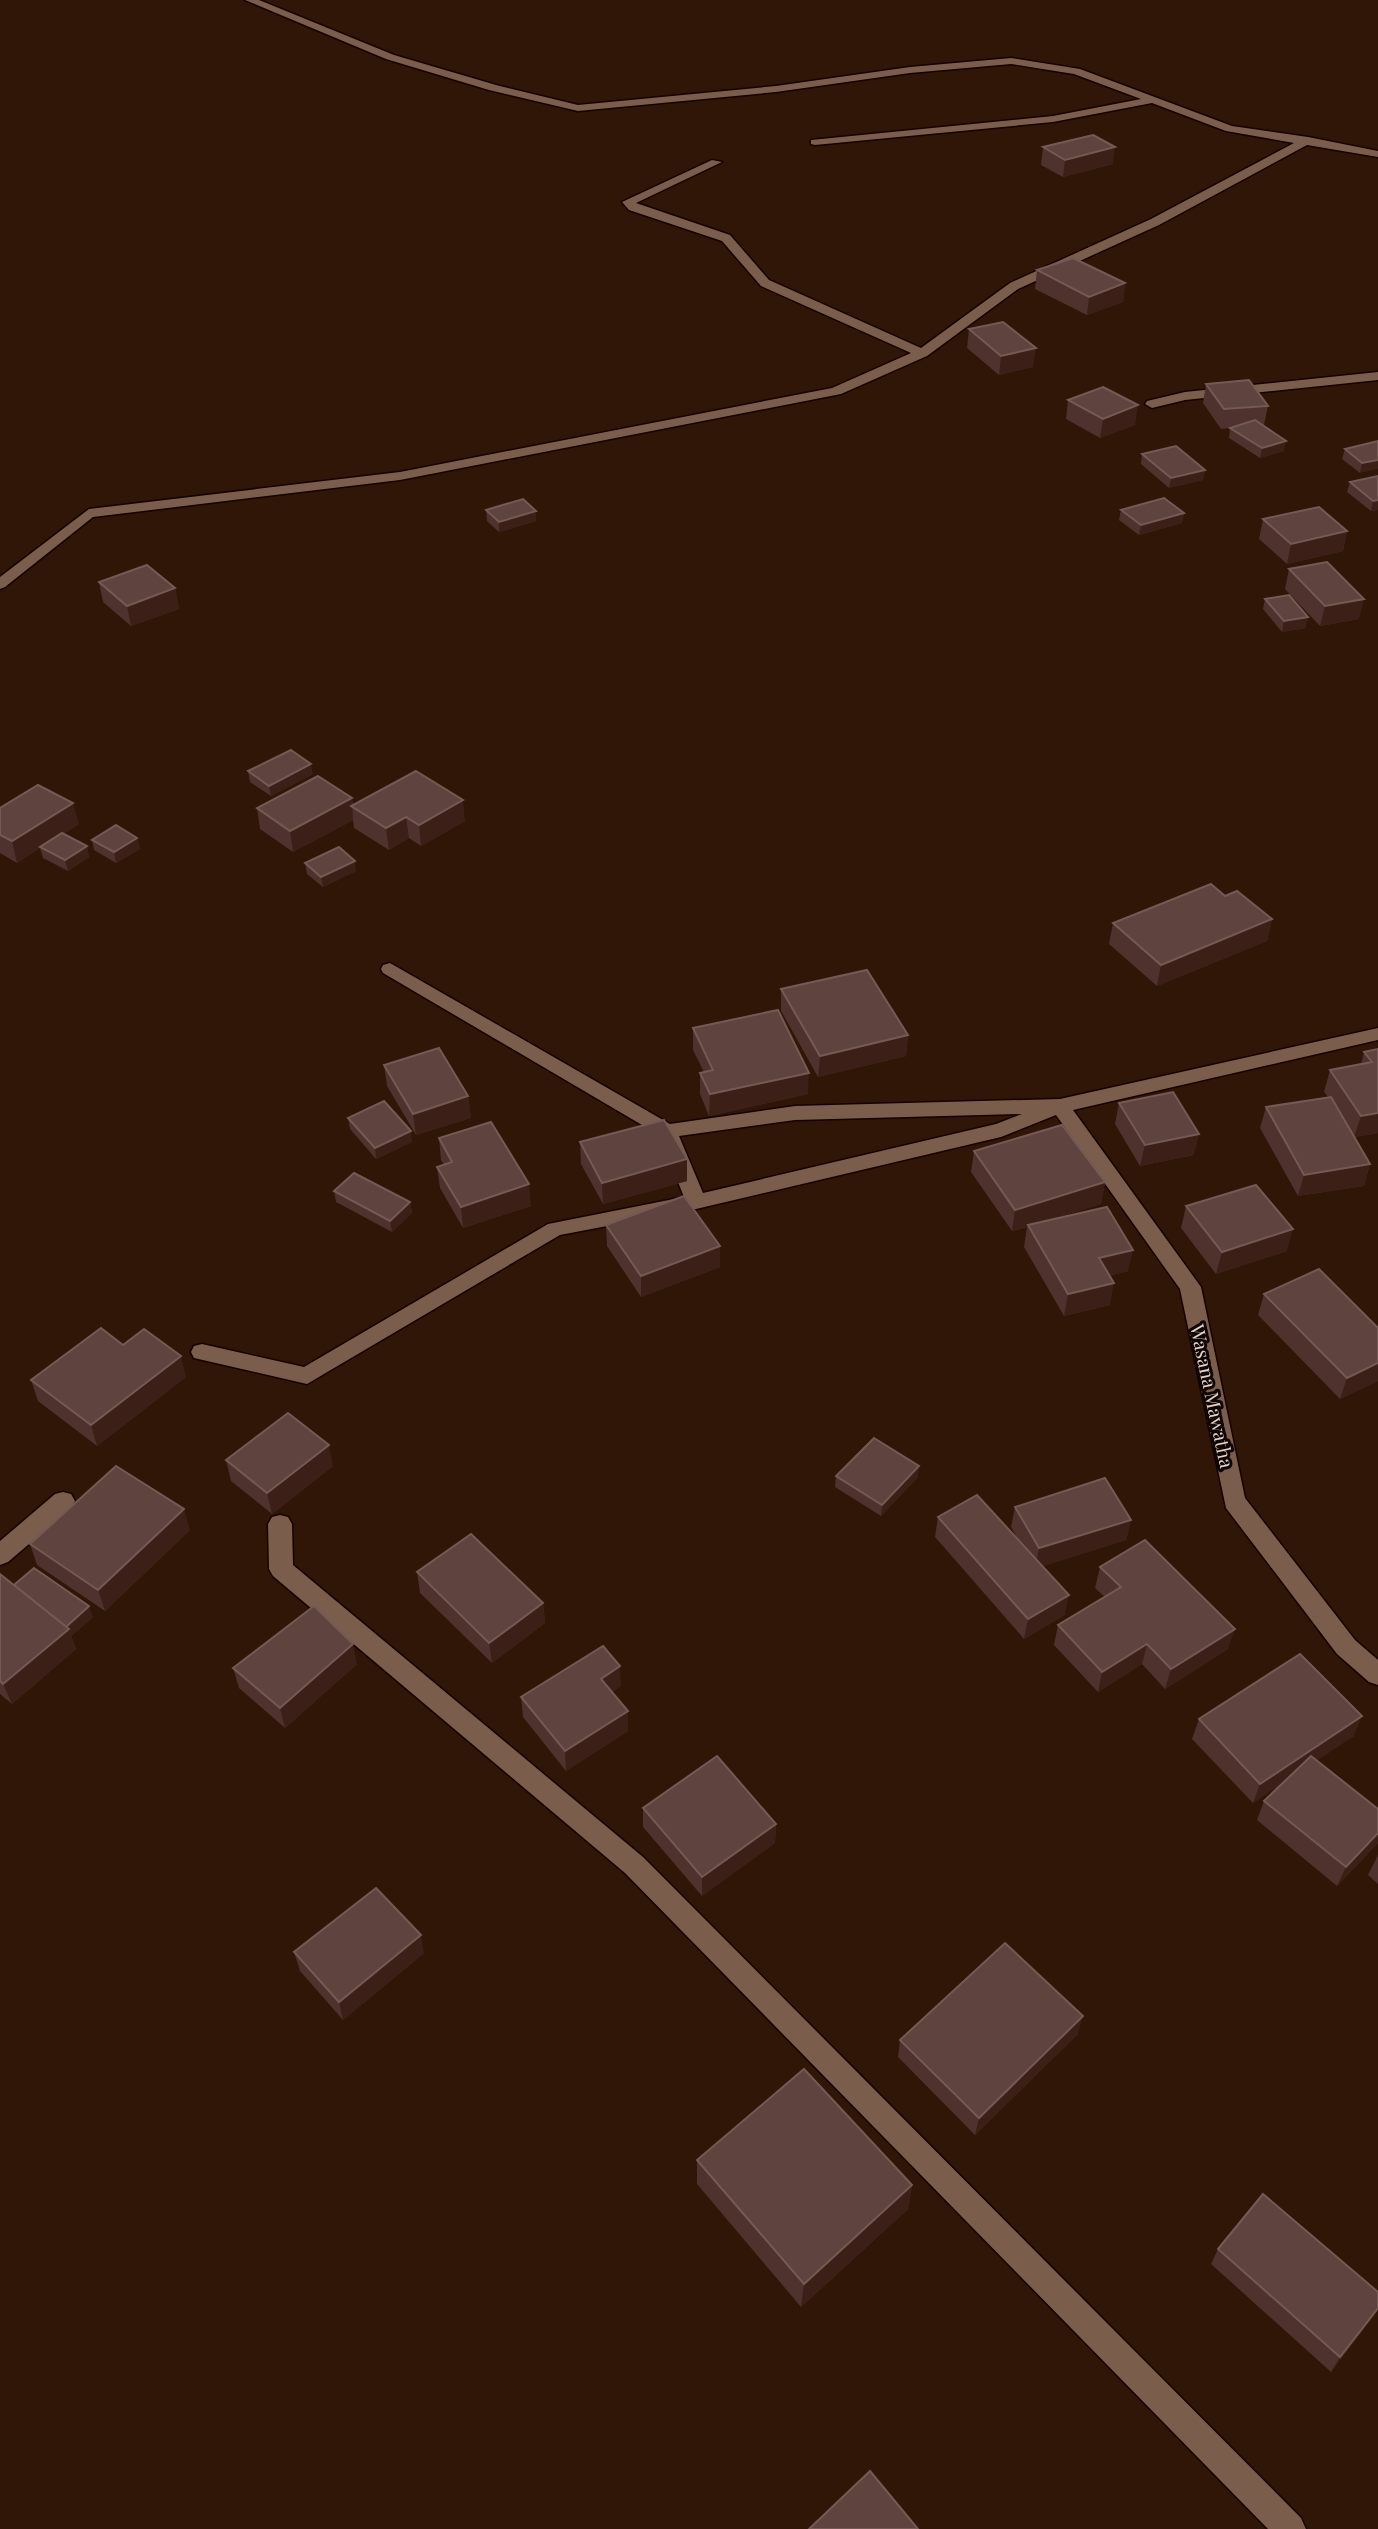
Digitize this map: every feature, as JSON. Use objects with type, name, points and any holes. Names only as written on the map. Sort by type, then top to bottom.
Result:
[{"type":"street","points":[[250,0],[390,57],[493,88],[578,108],[776,89],[910,70],[1011,61],[1076,71],[1230,129],[1308,140],[1378,154]]},
{"type":"street","points":[[815,142],[1053,119],[1157,100]]},
{"type":"street","points":[[0,584],[89,513],[400,476],[836,391],[922,353],[1014,286],[1155,222],[1308,140]]},
{"type":"street","points":[[716,162],[628,202],[633,207],[726,238],[765,283],[922,353]]},
{"type":"street","points":[[1152,404],[1185,396],[1378,376]]},
{"type":"street","points":[[390,969],[667,1131],[696,1202]]},
{"type":"street","points":[[202,1352],[307,1376],[555,1229],[696,1202],[1001,1130],[1060,1106],[1378,1034]]},
{"type":"street","points":[[667,1131],[795,1113],[1060,1106]]},
{"type":"street","name":"Wasana Mawatha","points":[[1060,1106],[1190,1287],[1234,1501],[1346,1647],[1378,1675]]},
{"type":"street","points":[[0,1555],[63,1501]]},
{"type":"street","points":[[280,1524],[281,1569],[634,1866],[1290,2529]]},
{"type":"building","points":[[1093,135],[1115,147],[1065,160],[1043,147]]},
{"type":"building","points":[[1073,258],[1125,283],[1089,297],[1037,270]]},
{"type":"building","points":[[1003,322],[1036,348],[1001,356],[969,329]]},
{"type":"building","points":[[1249,380],[1268,406],[1224,409],[1206,384]]},
{"type":"building","points":[[1103,387],[1138,405],[1103,419],[1068,400]]},
{"type":"building","points":[[1255,420],[1286,441],[1262,448],[1230,428]]},
{"type":"building","points":[[1378,441],[1378,460],[1362,463],[1345,449]]},
{"type":"building","points":[[1176,446],[1205,470],[1171,478],[1142,454]]},
{"type":"building","points":[[1378,476],[1378,500],[1373,501],[1350,482]]},
{"type":"building","points":[[1164,498],[1184,513],[1141,525],[1121,510]]},
{"type":"building","points":[[523,499],[536,511],[499,522],[486,510]]},
{"type":"building","points":[[1319,507],[1347,531],[1291,544],[1263,519]]},
{"type":"building","points":[[1327,562],[1364,599],[1325,606],[1289,569]]},
{"type":"building","points":[[147,565],[175,588],[127,606],[99,582]]},
{"type":"building","points":[[1289,595],[1308,617],[1284,621],[1265,599]]},
{"type":"building","points":[[291,750],[311,764],[269,786],[248,771]]},
{"type":"building","points":[[416,771],[463,800],[419,825],[406,817],[386,828],[351,806]]},
{"type":"building","points":[[318,776],[352,798],[290,831],[257,808]]},
{"type":"building","points":[[38,785],[73,803],[12,841],[0,835],[0,808]]},
{"type":"building","points":[[116,825],[137,838],[114,852],[92,840]]},
{"type":"building","points":[[62,833],[87,846],[65,860],[40,847]]},
{"type":"building","points":[[339,847],[355,861],[321,877],[305,863]]},
{"type":"building","points":[[1211,884],[1225,896],[1237,891],[1272,919],[1161,965],[1113,923]]},
{"type":"building","points":[[867,970],[908,1035],[820,1056],[781,989]]},
{"type":"building","points":[[778,1010],[809,1073],[710,1094],[700,1073],[713,1070],[693,1028]]},
{"type":"building","points":[[439,1048],[468,1096],[413,1114],[384,1065]]},
{"type":"building","points":[[1378,1049],[1378,1113],[1361,1116],[1330,1070],[1372,1062],[1364,1052]]},
{"type":"building","points":[[1173,1092],[1199,1134],[1145,1145],[1119,1103]]},
{"type":"building","points":[[1331,1097],[1370,1164],[1304,1175],[1266,1107]]},
{"type":"building","points":[[384,1101],[411,1131],[375,1148],[348,1118]]},
{"type":"building","points":[[664,1120],[687,1159],[602,1183],[580,1142]]},
{"type":"building","points":[[491,1122],[529,1184],[461,1207],[437,1167],[452,1162],[439,1138]]},
{"type":"building","points":[[1062,1125],[1105,1182],[1015,1210],[974,1151]]},
{"type":"building","points":[[354,1173],[410,1202],[390,1221],[334,1191]]},
{"type":"building","points":[[1256,1185],[1293,1229],[1222,1252],[1186,1206]]},
{"type":"building","points":[[684,1196],[720,1246],[641,1276],[606,1225]]},
{"type":"building","points":[[1107,1207],[1133,1250],[1099,1258],[1114,1283],[1068,1294],[1028,1225]]},
{"type":"building","points":[[1319,1269],[1378,1328],[1378,1363],[1347,1378],[1264,1294]]},
{"type":"building","points":[[101,1328],[123,1345],[144,1329],[181,1356],[91,1425],[31,1380]]},
{"type":"building","points":[[288,1413],[329,1445],[267,1493],[226,1460]]},
{"type":"building","points":[[874,1438],[919,1466],[882,1505],[836,1476]]},
{"type":"building","points":[[116,1466],[184,1509],[98,1590],[30,1544]]},
{"type":"building","points":[[1105,1478],[1131,1520],[1039,1548],[1015,1507]]},
{"type":"building","points":[[977,1495],[1069,1595],[1028,1619],[938,1517]]},
{"type":"building","points":[[471,1534],[543,1603],[489,1643],[417,1572]]},
{"type":"building","points":[[1145,1540],[1235,1629],[1171,1669],[1147,1644],[1102,1672],[1058,1625],[1121,1587],[1100,1567]]},
{"type":"building","points":[[34,1568],[89,1606],[66,1627],[14,1585]]},
{"type":"building","points":[[0,1574],[69,1629],[3,1684],[0,1681]]},
{"type":"building","points":[[314,1606],[353,1644],[280,1708],[233,1668]]},
{"type":"building","points":[[603,1646],[620,1666],[601,1679],[628,1711],[565,1751],[521,1697]]},
{"type":"building","points":[[1300,1654],[1362,1716],[1260,1784],[1199,1719]]},
{"type":"building","points":[[717,1756],[776,1824],[702,1877],[643,1808]]},
{"type":"building","points":[[1311,1756],[1378,1809],[1378,1833],[1346,1867],[1264,1801]]},
{"type":"building","points":[[376,1888],[421,1935],[339,2002],[294,1952]]},
{"type":"building","points":[[1005,1943],[1083,2016],[979,2118],[900,2040]]},
{"type":"building","points":[[804,2069],[912,2185],[804,2284],[697,2160]]},
{"type":"building","points":[[1263,2194],[1378,2292],[1378,2308],[1340,2357],[1218,2249]]},
{"type":"building","points":[[870,2471],[918,2529],[809,2529]]}]
